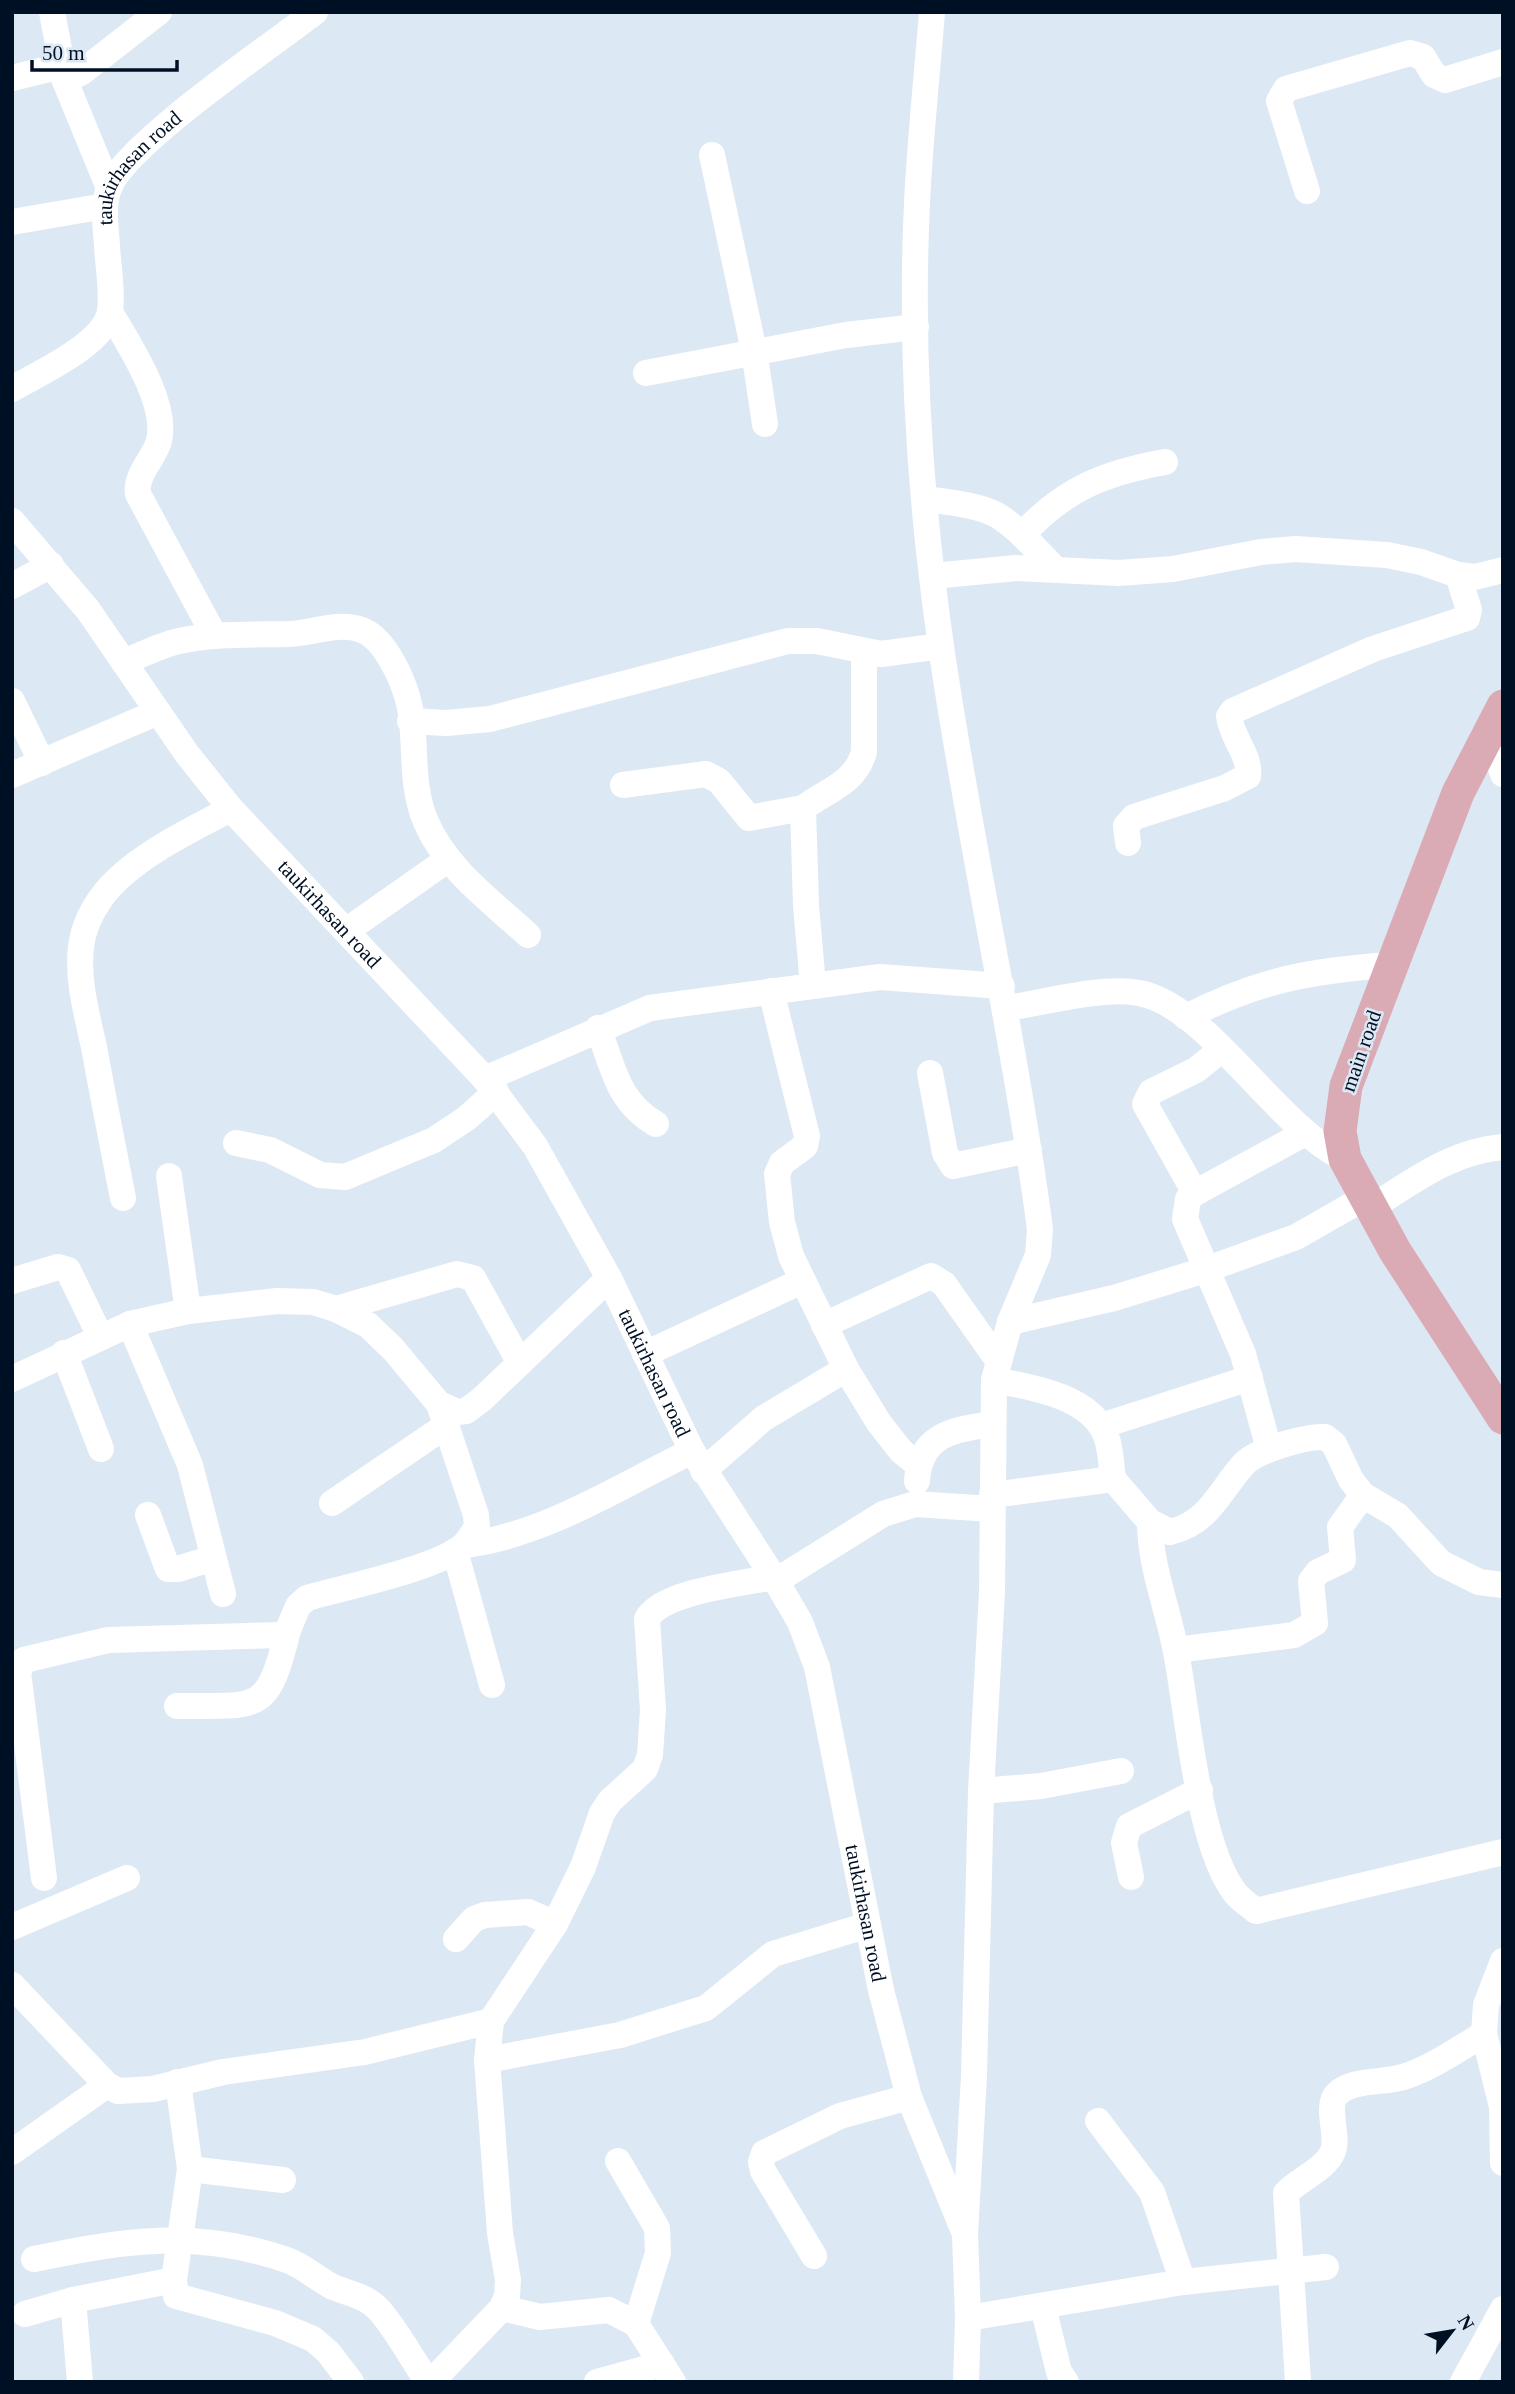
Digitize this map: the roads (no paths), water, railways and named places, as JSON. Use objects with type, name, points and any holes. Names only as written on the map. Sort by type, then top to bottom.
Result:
[{"type":"main road","name":"main road","points":[[1499,1401],[1395,1251],[1345,1159],[1340,1131],[1346,1086],[1392,965],[1458,793],[1503,705]]},
{"type":"street","points":[[12,222],[107,197],[63,74],[52,12]]},
{"type":"street","points":[[12,78],[82,72],[159,12]]},
{"type":"street","name":"taukirhasan road","points":[[110,312],[107,197],[123,165],[151,138],[315,12]]},
{"type":"street","points":[[932,12],[917,203],[916,327],[925,499],[941,646],[1004,997],[1040,1229],[1038,1255],[1010,1322],[996,1369],[992,1424],[992,1592],[981,1791],[974,2076],[965,2234]]},
{"type":"street","points":[[1307,191],[1279,102],[1286,89],[1410,52],[1423,57],[1434,75],[1445,80],[1503,62]]},
{"type":"street","points":[[712,155],[754,351],[765,424]]},
{"type":"street","points":[[12,389],[89,342],[101,330],[110,312]]},
{"type":"street","points":[[110,312],[138,363],[158,408],[159,442],[136,485],[138,494],[214,635]]},
{"type":"street","points":[[646,373],[846,335],[916,327]]},
{"type":"street","points":[[1022,535],[1041,514],[1085,485],[1108,474],[1165,463]]},
{"type":"street","points":[[925,499],[967,505],[995,514],[1022,535],[1056,570]]},
{"type":"street","name":"taukirhasan road","points":[[12,521],[88,610],[158,712],[231,809],[491,1085],[535,1146],[609,1278],[698,1461],[800,1622],[817,1667],[881,1990],[909,2097],[965,2234],[968,2318],[965,2382]]},
{"type":"street","points":[[933,576],[1016,568],[1119,573],[1173,569],[1261,552],[1295,549],[1387,555],[1421,562],[1458,575],[1475,577],[1503,570]]},
{"type":"street","points":[[12,586],[51,565]]},
{"type":"street","points":[[1128,843],[1126,826],[1134,817],[1226,788],[1248,776],[1249,767],[1230,726],[1229,716],[1233,711],[1373,649],[1467,618],[1469,610],[1458,575]]},
{"type":"street","points":[[124,662],[175,642],[214,635],[293,634],[331,627],[355,628],[368,634],[380,643],[403,685],[410,721],[414,773],[425,820],[447,860],[528,935]]},
{"type":"street","points":[[410,721],[446,723],[490,719],[788,641],[817,641],[864,653],[881,654],[941,646]]},
{"type":"street","points":[[623,785],[706,774],[719,781],[749,818],[803,808],[839,787],[860,768],[864,752],[864,653]]},
{"type":"street","points":[[12,701],[42,762]]},
{"type":"street","points":[[12,775],[158,712]]},
{"type":"street","points":[[1481,748],[1499,763],[1503,774]]},
{"type":"street","points":[[803,808],[806,906],[813,985]]},
{"type":"street","points":[[123,1198],[80,973],[81,946],[89,918],[102,896],[125,874],[177,837],[231,809]]},
{"type":"street","points":[[346,931],[447,860]]},
{"type":"street","points":[[1186,1017],[1261,984],[1354,968],[1392,965]]},
{"type":"street","points":[[236,1143],[270,1150],[320,1175],[345,1177],[434,1140],[467,1118],[491,1085],[598,1028],[650,1008],[880,977],[1004,997],[1136,992],[1154,996],[1186,1017],[1305,1133],[1345,1159]]},
{"type":"street","points":[[771,991],[807,1136],[805,1146],[782,1163],[777,1174],[782,1222],[791,1256],[846,1369],[879,1423],[901,1451],[918,1465]]},
{"type":"street","points":[[598,1028],[625,1098],[636,1112],[656,1124]]},
{"type":"street","points":[[1195,1193],[1145,1104],[1151,1092],[1196,1070],[1221,1050]]},
{"type":"street","points":[[930,1073],[945,1153],[953,1166],[1029,1150]]},
{"type":"street","points":[[1269,1449],[1250,1378],[1185,1219],[1184,1208],[1195,1193],[1305,1133]]},
{"type":"street","points":[[1010,1322],[1114,1298],[1205,1270],[1296,1237],[1463,1154],[1503,1147]]},
{"type":"street","points":[[169,1175],[188,1311]]},
{"type":"street","points":[[12,1281],[58,1267],[68,1270],[100,1336]]},
{"type":"street","points":[[336,1308],[457,1274],[472,1278],[520,1363]]},
{"type":"street","points":[[824,1325],[931,1276],[944,1284],[996,1369],[1085,1409],[1101,1426],[1107,1438],[1113,1479],[1150,1522],[1170,1532],[1184,1529],[1206,1514],[1222,1498],[1245,1463],[1269,1449],[1325,1437],[1334,1444],[1351,1480],[1363,1495],[1398,1516],[1441,1563],[1479,1582],[1503,1585]]},
{"type":"street","points":[[332,1503],[443,1414],[466,1411],[609,1278]]},
{"type":"street","points":[[645,1354],[802,1281]]},
{"type":"street","points":[[12,1379],[100,1336],[131,1324],[188,1311],[277,1301],[313,1302],[336,1308],[368,1325],[393,1349],[443,1414],[476,1515],[477,1527],[460,1548]]},
{"type":"street","points":[[131,1324],[190,1465],[223,1594]]},
{"type":"street","points":[[64,1353],[101,1449]]},
{"type":"street","points":[[177,1706],[239,1705],[263,1696],[275,1679],[288,1630],[298,1606],[307,1598],[409,1570],[460,1548],[497,1541],[528,1531],[698,1461],[846,1369]]},
{"type":"street","points":[[1101,1426],[1250,1378]]},
{"type":"street","points":[[915,1504],[918,1465],[938,1437],[956,1429],[992,1424]]},
{"type":"street","points":[[34,2259],[109,2244],[180,2238],[207,2241],[285,2260],[332,2286],[361,2296],[379,2310],[429,2382],[502,2308],[507,2296],[508,2280],[500,2233],[487,2060],[491,2021],[555,1924],[583,1867],[602,1813],[610,1801],[645,1769],[650,1755],[653,1710],[648,1619],[653,1608],[676,1598],[775,1579],[883,1514],[915,1504],[992,1502],[1113,1479]]},
{"type":"street","points":[[1176,1650],[1294,1635],[1315,1623],[1311,1581],[1318,1572],[1343,1560],[1340,1527],[1363,1495]]},
{"type":"street","points":[[148,1515],[168,1569],[178,1569],[213,1558]]},
{"type":"street","points":[[1150,1522],[1150,1548],[1176,1650],[1206,1825],[1228,1882],[1237,1895],[1256,1911],[1503,1852]]},
{"type":"street","points":[[460,1548],[492,1685]]},
{"type":"street","points":[[44,1878],[18,1672],[24,1660],[108,1640],[280,1635],[288,1630]]},
{"type":"street","points":[[981,1791],[1041,1786],[1121,1771]]},
{"type":"street","points":[[1131,1877],[1124,1843],[1129,1826],[1200,1790]]},
{"type":"street","points":[[12,1927],[127,1878]]},
{"type":"street","points":[[456,1939],[474,1919],[485,1915],[528,1912],[555,1924]]},
{"type":"street","points":[[487,2060],[620,2035],[706,2008],[773,1954],[868,1925]]},
{"type":"street","points":[[1503,1961],[1486,2005],[1484,2034],[1502,2108],[1503,2163]]},
{"type":"street","points":[[12,1985],[107,2085],[118,2091],[153,2089],[178,2082],[365,2052],[491,2021]]},
{"type":"street","points":[[1298,2382],[1286,2193],[1297,2181],[1332,2155],[1335,2144],[1333,2100],[1338,2093],[1351,2086],[1403,2077],[1484,2034]]},
{"type":"street","points":[[178,2082],[190,2169],[174,2280],[176,2296],[180,2300],[211,2305],[275,2323],[313,2339],[328,2352],[351,2382]]},
{"type":"street","points":[[12,2152],[107,2085]]},
{"type":"street","points":[[814,2256],[763,2171],[761,2162],[765,2153],[840,2116],[909,2097]]},
{"type":"street","points":[[1098,2120],[1152,2192],[1184,2282]]},
{"type":"street","points":[[618,2161],[657,2228],[658,2253],[636,2323]]},
{"type":"street","points":[[190,2169],[284,2179]]},
{"type":"street","points":[[968,2318],[1184,2282],[1326,2267]]},
{"type":"street","points":[[24,2314],[73,2300],[174,2280]]},
{"type":"street","points":[[73,2300],[80,2382]]},
{"type":"street","points":[[1043,2307],[1059,2372],[1066,2382]]},
{"type":"street","points":[[502,2308],[540,2317],[609,2310],[636,2323],[668,2373],[597,2382]]},
{"type":"street","points":[[1463,2382],[1503,2309]]}]
